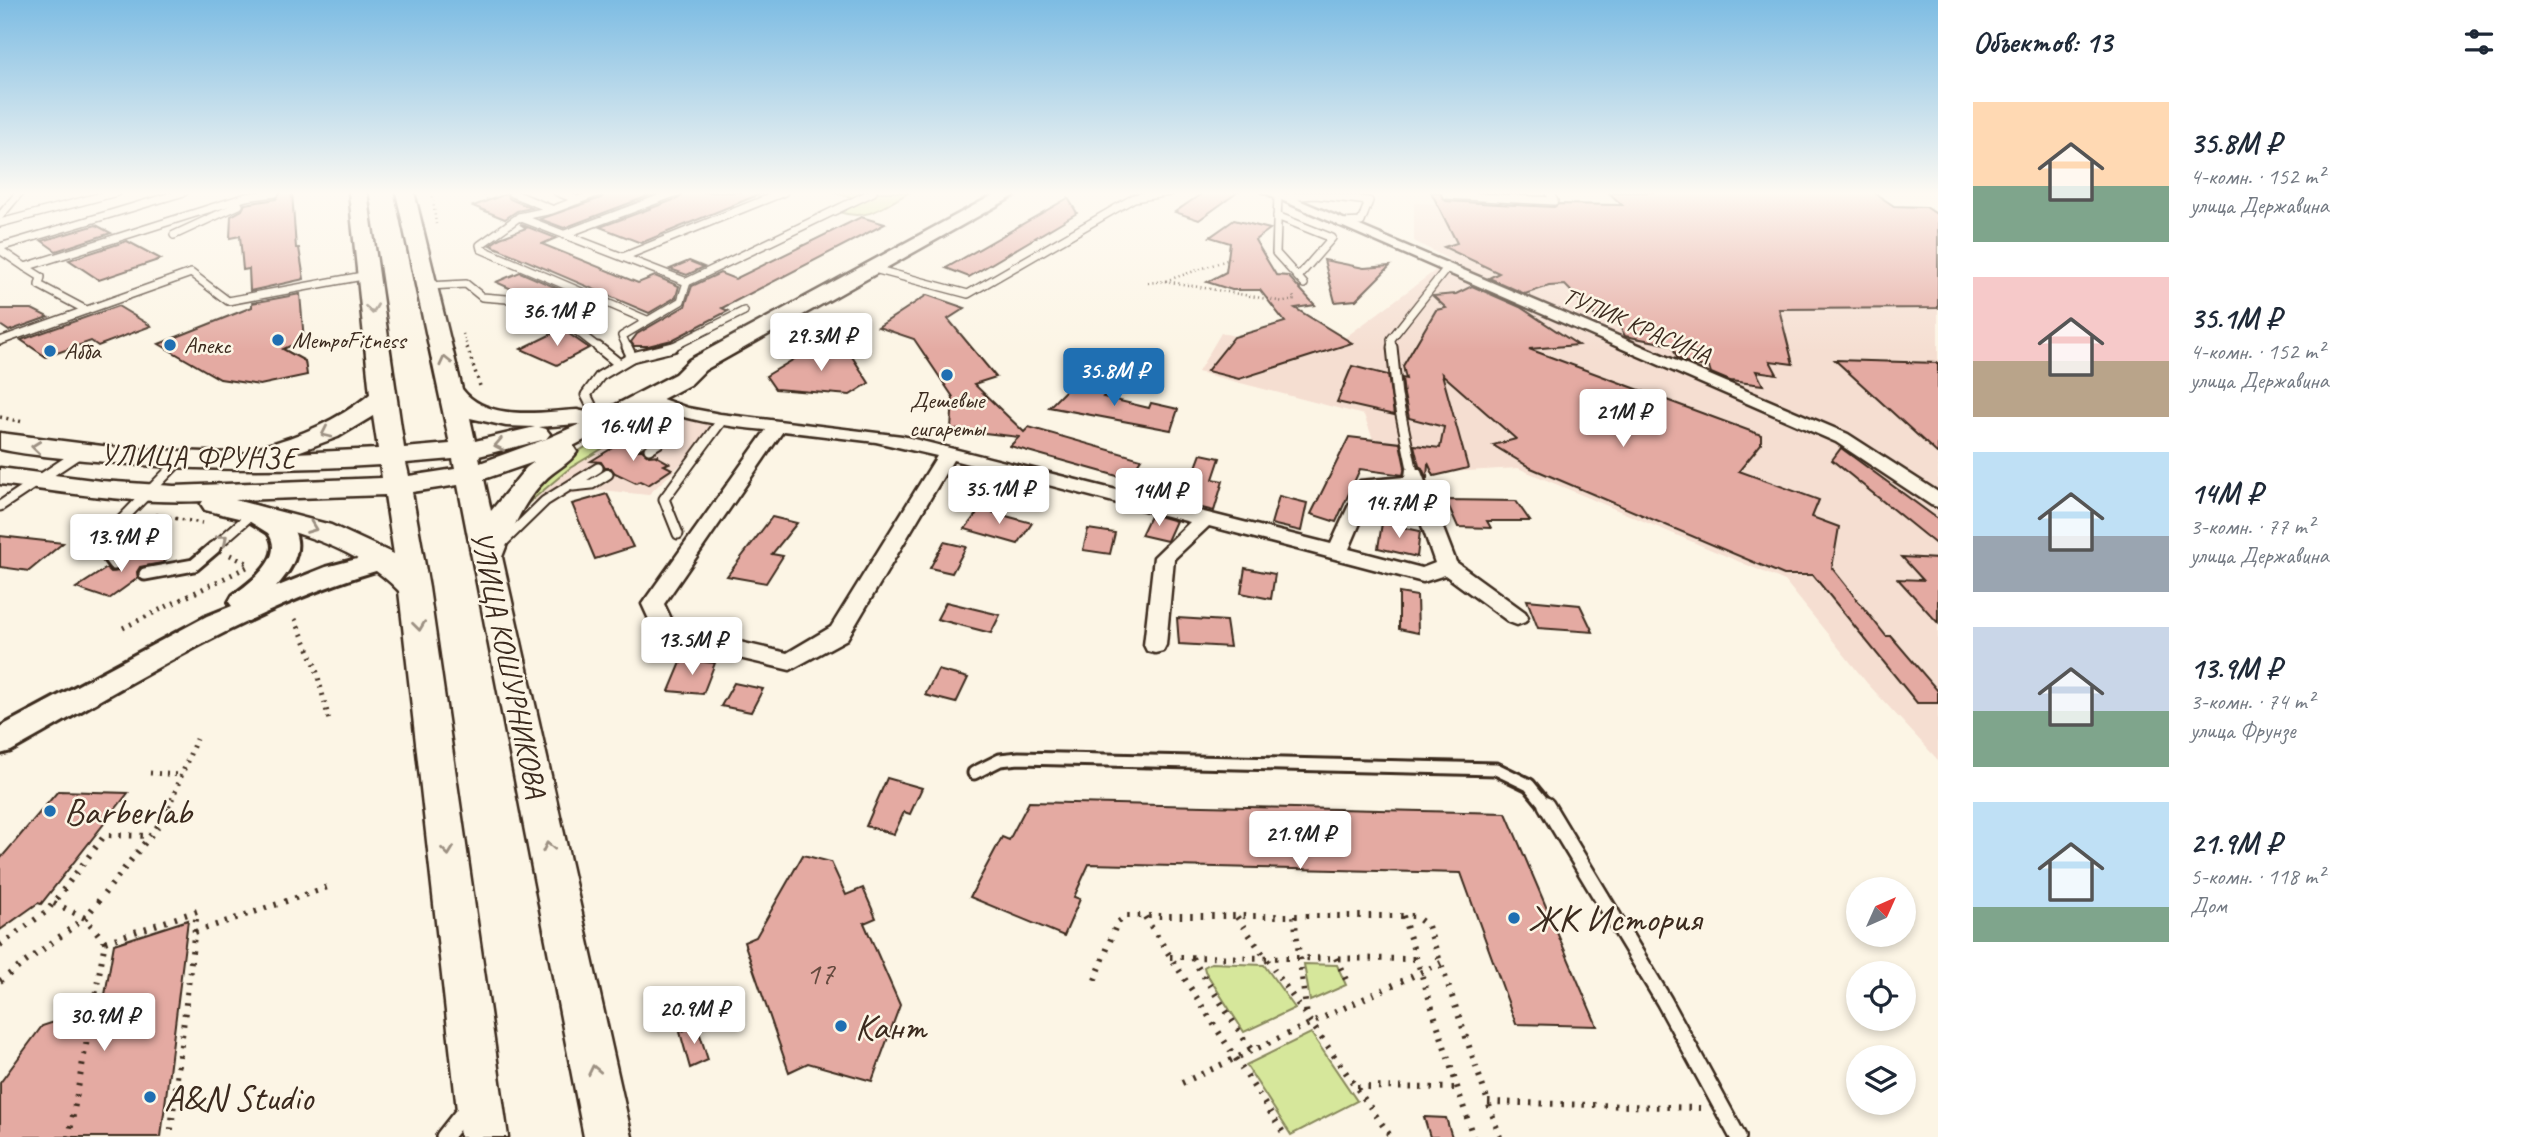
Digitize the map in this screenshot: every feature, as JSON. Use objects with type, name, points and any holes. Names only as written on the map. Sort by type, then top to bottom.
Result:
[{"type":"main road","points":[[364,245],[382,396],[414,588],[484,1137]]},
{"type":"main road","name":"УЛИЦА КОШУРНИКОВА","points":[[418,245],[468,463],[608,1137]]},
{"type":"main road","points":[[395,471],[468,463],[544,450],[590,416],[658,375],[697,365],[917,245]]},
{"type":"main road","points":[[451,390],[465,407],[498,417],[537,419],[590,416],[648,399],[683,379],[697,365]]},
{"type":"main road","points":[[226,464],[323,436],[362,414],[382,396]]},
{"type":"main road","points":[[487,556],[506,509],[590,416]]},
{"type":"main road","name":"УЛИЦА ФРУНЗЕ","points":[[0,441],[178,462],[308,462],[395,471]]},
{"type":"main road","name":"УЛИЦА ФРУНЗЕ","points":[[0,476],[139,501],[174,494],[395,471]]},
{"type":"main road","points":[[174,494],[298,523],[384,560],[414,588]]},
{"type":"street","name":"ТУПИК КРАСИНА","points":[[1395,245],[1842,438],[1938,501]]},
{"type":"street","points":[[648,399],[675,418],[778,425],[902,441],[1423,575],[1447,566]]},
{"type":"street","points":[[778,425],[653,604],[666,633],[790,662],[839,633],[947,454]]},
{"type":"street","points":[[1337,553],[1367,485],[1415,478],[1447,566],[1517,617]]},
{"type":"street","points":[[217,623],[267,583],[281,565],[285,539],[278,528],[253,513]]},
{"type":"street","points":[[1155,645],[1164,557],[1205,519]]},
{"type":"street","points":[[0,742],[217,623],[335,573],[384,560]]},
{"type":"lane","points":[[25,267],[94,245]]},
{"type":"lane","points":[[480,245],[481,249],[647,320]]},
{"type":"lane","points":[[593,245],[687,282]]},
{"type":"lane","points":[[623,257],[653,245]]},
{"type":"lane","points":[[632,357],[622,335],[681,301],[687,282],[763,245]]},
{"type":"lane","points":[[874,269],[968,294],[1053,245]]},
{"type":"lane","points":[[1276,245],[1276,253],[1304,284]]},
{"type":"lane","points":[[1298,277],[1326,245]]},
{"type":"lane","points":[[0,250],[41,277],[39,285],[86,310]]},
{"type":"lane","points":[[1415,478],[1397,396],[1391,339],[1447,268]]},
{"type":"lane","points":[[0,341],[191,274],[228,301],[368,275]]},
{"type":"lane","points":[[428,286],[466,284],[482,297],[506,299]]},
{"type":"lane","points":[[590,416],[586,395],[600,376],[618,363],[679,346],[744,311]]},
{"type":"lane","points":[[569,325],[618,363]]},
{"type":"lane","points":[[638,444],[675,418]]},
{"type":"lane","points":[[649,449],[671,435],[675,418]]},
{"type":"lane","points":[[678,534],[664,499],[722,420]]},
{"type":"lane","points":[[0,506],[40,482],[81,452]]},
{"type":"lane","points":[[114,564],[99,543],[178,462]]},
{"type":"lane","points":[[487,556],[545,501],[598,468]]},
{"type":"lane","points":[[567,487],[592,484],[608,474]]},
{"type":"lane","points":[[145,574],[194,565],[250,519],[253,513]]},
{"type":"lane","points":[[974,773],[1000,760],[1019,758],[1496,769],[1513,774],[1528,782],[1539,794],[1664,1001],[1738,1137]]},
{"type":"lane","points":[[444,1137],[479,1092]]},
{"type":"path","points":[[1149,283],[1165,281],[1233,258]]},
{"type":"path","points":[[1165,281],[1284,302],[1294,300],[1291,288],[1304,284]]},
{"type":"path","points":[[462,331],[482,393]]},
{"type":"path","points":[[0,417],[25,422]]},
{"type":"path","points":[[123,628],[251,565],[216,550],[229,527],[139,501]]},
{"type":"path","points":[[295,619],[320,682],[324,711],[330,724]]},
{"type":"path","points":[[0,981],[85,918],[150,836],[173,800],[196,740]]},
{"type":"path","points":[[150,773],[183,775]]},
{"type":"path","points":[[0,945],[54,903],[104,835],[150,836]]},
{"type":"path","points":[[195,932],[331,887]]},
{"type":"path","points":[[54,903],[85,918],[105,942]]},
{"type":"path","points":[[105,942],[197,911],[170,1137]]},
{"type":"path","points":[[1095,980],[1117,923],[1127,916],[1415,916],[1428,926],[1500,1137]]},
{"type":"path","points":[[1145,916],[1286,1137]]},
{"type":"path","points":[[1236,916],[1391,1137]]},
{"type":"path","points":[[1294,916],[1309,1020]]},
{"type":"path","points":[[1404,916],[1473,1137]]},
{"type":"path","points":[[69,1137],[105,942]]},
{"type":"path","points":[[1170,957],[1417,959]]},
{"type":"path","points":[[1191,957],[1252,1051]]},
{"type":"path","points":[[1336,958],[1347,982]]},
{"type":"path","points":[[1182,1083],[1252,1051],[1309,1020],[1441,963]]},
{"type":"path","points":[[1356,1087],[1457,1087]]},
{"type":"path","points":[[1488,1102],[1723,1109]]},
{"type":"shaded area","points":[[1422,245],[1910,245],[1938,248],[1938,760],[1867,683],[1785,581],[1518,468],[1415,474],[1377,450],[1364,415],[1198,372],[1221,333],[1323,354],[1448,259]]},
{"type":"shaded area","points":[[655,417],[723,425],[648,495],[602,490],[568,494],[552,505],[533,501],[570,468]]},
{"type":"green space","points":[[647,413],[655,417],[570,468],[526,505],[550,474],[564,462],[595,441]]},
{"type":"green space","points":[[1211,963],[1264,965],[1295,1008],[1244,1032],[1205,971],[1204,967]]},
{"type":"green space","points":[[1304,964],[1337,965],[1346,985],[1310,1001]]},
{"type":"green space","points":[[1311,1033],[1357,1101],[1291,1135],[1246,1065]]},
{"type":"building","points":[[48,245],[74,245],[56,251]]},
{"type":"building","points":[[115,245],[135,245],[161,259],[99,280],[69,260]]},
{"type":"building","points":[[241,245],[296,245],[299,248],[304,279],[250,291],[249,269],[243,270]]},
{"type":"building","points":[[490,245],[545,245],[638,283],[655,276],[679,286],[676,297],[649,313]]},
{"type":"building","points":[[804,245],[844,245],[722,308],[728,311],[672,340],[648,346],[634,346],[631,342],[637,334],[685,306],[692,286],[720,273],[735,279]]},
{"type":"building","points":[[986,245],[1023,245],[969,277],[946,268]]},
{"type":"building","points":[[1230,245],[1258,245],[1276,275],[1288,276],[1315,305],[1295,308],[1352,343],[1239,379],[1207,371],[1234,337],[1285,322],[1260,290],[1232,290],[1207,282],[1226,272]]},
{"type":"building","points":[[1938,245],[1938,308],[1779,309],[1793,364],[1770,361],[1777,374],[1756,371],[1763,385],[1730,381],[1711,373],[1709,367],[1693,365],[1677,358],[1672,345],[1625,336],[1614,316],[1595,316],[1565,285],[1549,286],[1525,294],[1489,278],[1499,273],[1444,247]]},
{"type":"building","points":[[1324,260],[1364,268],[1390,266],[1356,300],[1335,302]]},
{"type":"building","points":[[689,261],[704,267],[687,275],[670,269]]},
{"type":"building","points":[[520,272],[589,302],[565,313],[496,282]]},
{"type":"building","points":[[1472,286],[1520,307],[1578,345],[1529,349],[1761,435],[1761,444],[1739,471],[1819,500],[1812,517],[1839,527],[1832,568],[1886,636],[1891,636],[1938,691],[1938,703],[1917,703],[1813,575],[1784,575],[1531,468],[1493,445],[1516,439],[1442,374],[1468,468],[1434,476],[1428,463],[1427,479],[1419,466],[1414,445],[1440,448],[1444,427],[1409,418],[1402,378],[1406,379],[1403,366],[1436,310],[1446,308],[1433,296],[1456,294]]},
{"type":"building","points":[[300,294],[304,340],[283,349],[305,361],[307,375],[260,385],[220,379],[159,344],[252,307],[252,303]]},
{"type":"building","points":[[927,295],[965,308],[948,319],[996,377],[974,384],[1024,432],[1029,427],[1141,459],[1128,479],[1010,446],[1019,437],[951,429],[953,397],[914,339],[878,327]]},
{"type":"building","points":[[118,306],[151,326],[98,346],[91,341],[46,357],[21,340]]},
{"type":"building","points":[[0,309],[32,309],[48,317],[9,331],[0,325]]},
{"type":"building","points":[[562,329],[589,348],[557,365],[521,349]]},
{"type":"building","points":[[816,346],[847,349],[869,383],[850,395],[775,389],[766,376]]},
{"type":"building","points":[[1835,360],[1938,363],[1938,454]]},
{"type":"building","points":[[1352,366],[1388,375],[1394,415],[1337,402]]},
{"type":"building","points":[[1074,382],[1107,392],[1103,397],[1149,408],[1151,403],[1178,409],[1171,430],[1049,407]]},
{"type":"building","points":[[1349,437],[1400,443],[1405,467],[1403,475],[1360,469],[1336,522],[1311,514]]},
{"type":"building","points":[[627,439],[632,441],[634,450],[642,450],[649,456],[659,455],[656,456],[669,463],[664,465],[672,469],[648,485],[640,481],[636,483],[615,473],[611,468],[605,468],[601,462],[591,461]]},
{"type":"building","points":[[1841,448],[1938,519],[1938,546],[1832,460]]},
{"type":"building","points":[[1201,454],[1220,458],[1213,479],[1223,481],[1214,511],[1145,494],[1155,480],[1183,489],[1188,474],[1193,475]]},
{"type":"building","points":[[607,494],[633,547],[595,559],[572,504]]},
{"type":"building","points":[[1279,496],[1307,503],[1301,531],[1271,524]]},
{"type":"building","points":[[1446,500],[1516,501],[1530,521],[1487,521],[1491,528],[1458,527]]},
{"type":"building","points":[[980,509],[1032,523],[1018,544],[965,529]]},
{"type":"building","points":[[1151,514],[1176,521],[1167,541],[1141,535]]},
{"type":"building","points":[[772,517],[797,523],[772,554],[783,556],[766,583],[727,576]]},
{"type":"building","points":[[1382,523],[1420,531],[1417,557],[1378,548]]},
{"type":"building","points":[[1088,529],[1115,533],[1110,554],[1083,550]]},
{"type":"building","points":[[0,536],[63,543],[29,571],[0,567]]},
{"type":"building","points":[[944,542],[966,547],[952,573],[930,568]]},
{"type":"building","points":[[137,548],[168,558],[162,563],[140,567],[138,578],[109,599],[76,588],[107,568],[111,572],[118,571],[122,567],[121,559]]},
{"type":"building","points":[[1902,557],[1938,559],[1938,623],[1898,579],[1923,580]]},
{"type":"building","points":[[1245,568],[1275,574],[1271,599],[1241,593]]},
{"type":"building","points":[[1399,593],[1417,596],[1418,633],[1399,629]]},
{"type":"building","points":[[1527,600],[1580,605],[1593,632],[1538,628]]},
{"type":"building","points":[[946,602],[1000,615],[991,633],[937,619]]},
{"type":"building","points":[[1177,618],[1226,621],[1230,647],[1179,644]]},
{"type":"building","points":[[682,660],[715,663],[703,694],[669,691]]},
{"type":"building","points":[[938,670],[968,678],[956,703],[925,695]]},
{"type":"building","points":[[734,683],[763,689],[751,712],[721,706]]},
{"type":"building","points":[[887,778],[922,788],[910,814],[904,812],[894,834],[866,826]]},
{"type":"building","points":[[58,791],[128,793],[41,904],[38,903],[0,930],[0,859]]},
{"type":"building","name":"ЖК История","points":[[1029,802],[1506,813],[1597,1026],[1516,1024],[1461,873],[1089,864],[1074,897],[1080,899],[1064,936],[970,897],[1002,837],[1009,840]]},
{"type":"building","points":[[803,855],[831,862],[846,895],[863,888],[876,918],[864,923],[900,1005],[872,1081],[808,1063],[789,1072],[744,942],[756,937]]},
{"type":"building","points":[[188,920],[161,1137],[0,1137],[0,1083],[42,1026],[103,1006],[114,944]]},
{"type":"building","points":[[697,1025],[708,1060],[690,1068],[680,1032]]},
{"type":"building","points":[[1424,1117],[1446,1118],[1452,1137],[1430,1137]]},
{"type":"place","name":"МетроFitness","points":[[278,340]]},
{"type":"place","name":"Апекс","points":[[170,345]]},
{"type":"place","name":"Абба","points":[[50,351]]},
{"type":"place","name":"Дешевые сигареты","points":[[947,375]]},
{"type":"place","name":"Barberlab","points":[[50,811]]},
{"type":"place","name":"ЖК История","points":[[1514,918]]},
{"type":"place","name":"Кант","points":[[841,1026]]},
{"type":"place","name":"A&N Studio","points":[[150,1097]]}]
